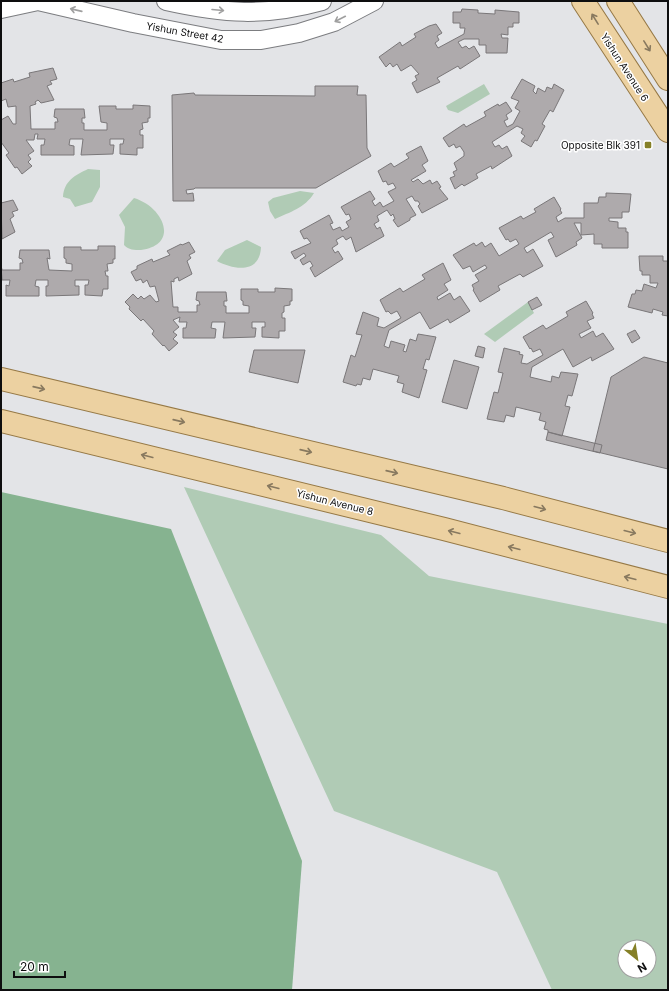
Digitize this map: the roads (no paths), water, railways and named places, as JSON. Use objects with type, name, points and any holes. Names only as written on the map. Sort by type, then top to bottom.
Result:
[{"type":"main road","name":"Yishun Avenue 6","points":[[583,1],[668,131]]},
{"type":"main road","points":[[618,1],[668,79]]},
{"type":"main road","points":[[1,379],[503,498],[668,541]]},
{"type":"main road","name":"Yishun Avenue 8","points":[[1,421],[72,437],[444,529],[668,587]]},
{"type":"street","points":[[1,9],[38,1]]},
{"type":"street","name":"Yishun Street 42","points":[[38,1],[133,23],[221,40],[261,40],[298,33],[334,22],[374,1]]},
{"type":"street","points":[[97,1],[110,12],[133,23]]},
{"type":"street","points":[[166,1],[203,9],[250,13],[292,10],[322,1]]},
{"type":"place","name":"Opposite Blk 391","points":[[648,145]]}]
